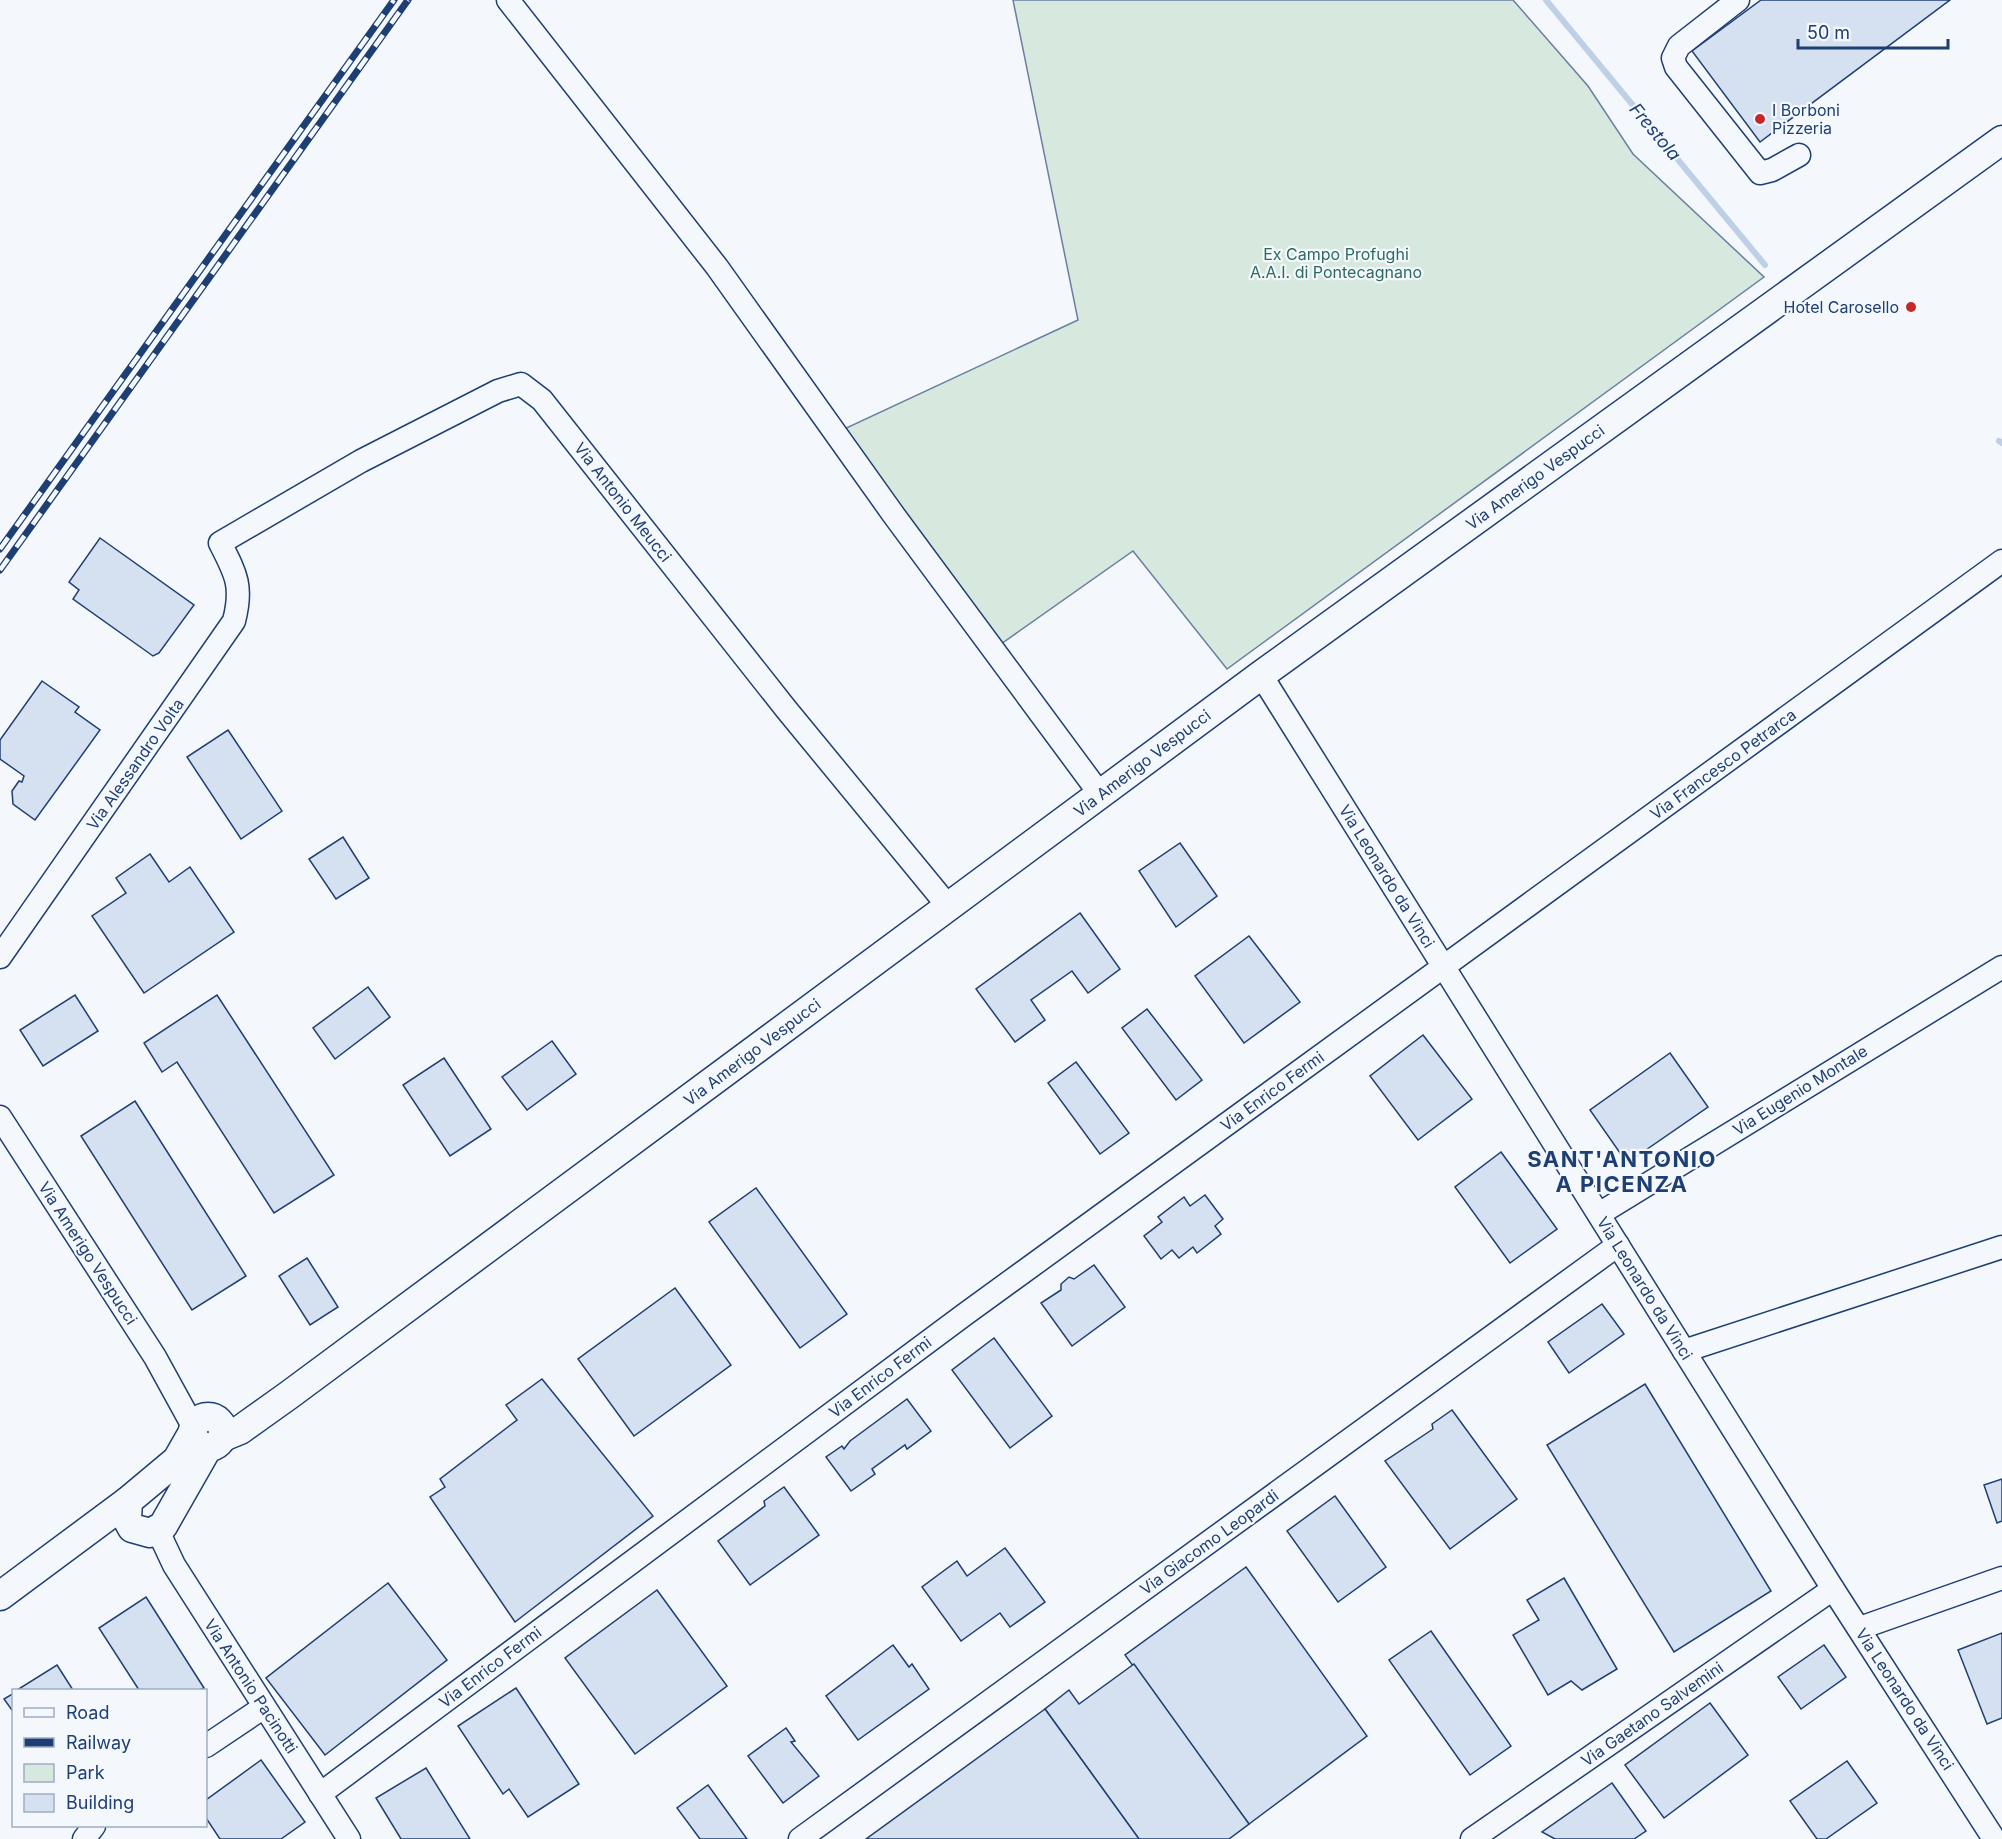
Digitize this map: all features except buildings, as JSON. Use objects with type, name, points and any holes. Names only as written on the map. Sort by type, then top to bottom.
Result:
[{"type":"main road","name":"Via Amerigo Vespucci","points":[[205,1430],[240,1430],[289,1395],[1261,675],[2002,140]]},
{"type":"main road","points":[[139,1520],[177,1460],[205,1430]]},
{"type":"main road","points":[[0,1596],[62,1552],[139,1520],[169,1518],[205,1430]]},
{"type":"street","points":[[508,0],[717,267],[893,514],[1100,794]]},
{"type":"street","points":[[1738,0],[1679,45],[1673,58],[1676,67],[1760,173],[1772,170],[1799,155]]},
{"type":"street","name":"Via Antonio Meucci","points":[[231,562],[220,543],[361,461],[498,391],[521,384],[542,400],[786,709],[948,906]]},
{"type":"street","name":"Via Francesco Petrarca","points":[[1443,966],[2002,561]]},
{"type":"street","name":"Via Alessandro Volta","points":[[0,957],[234,621],[240,598],[238,579],[231,562]]},
{"type":"street","name":"Via Leonardo da Vinci","points":[[1261,675],[1833,1589],[1994,1839]]},
{"type":"street","name":"Via Enrico Fermi","points":[[320,1794],[964,1315],[1443,966]]},
{"type":"street","name":"Via Eugenio Montale","points":[[1599,1214],[2002,967]]},
{"type":"street","name":"Via Amerigo Vespucci","points":[[0,1117],[175,1390],[205,1430]]},
{"type":"street","name":"Via Giacomo Leopardi","points":[[800,1839],[1618,1245]]},
{"type":"street","points":[[1684,1351],[2002,1247]]},
{"type":"street","name":"Via Antonio Pacinotti","points":[[139,1520],[174,1565],[349,1839]]},
{"type":"street","points":[[1860,1628],[2002,1578]]},
{"type":"street","name":"Via Gaetano Salvemini","points":[[1472,1839],[1833,1589]]},
{"type":"street","points":[[207,1745],[264,1707]]},
{"type":"street","points":[[84,1839],[93,1827]]},
{"type":"green space","name":"Ex Campo Profughi A.A.I. di Pontecagnano","points":[[1013,0],[1513,0],[1588,86],[1633,154],[1764,277],[1227,669],[1133,551],[1001,644],[842,430],[1078,320]]},
{"type":"waterway","name":"Frestola","points":[[1546,0],[1765,265]]},
{"type":"railway","points":[[0,549],[394,0]]},
{"type":"railway","points":[[0,570],[408,0]]},
{"type":"place","name":"I Borboni Pizzeria","points":[[1760,119]]},
{"type":"place","name":"Hotel Carosello","points":[[1911,307]]},
{"type":"district","name":"SANT'ANTONIO A PICENZA","points":[[1622,1172]]}]
